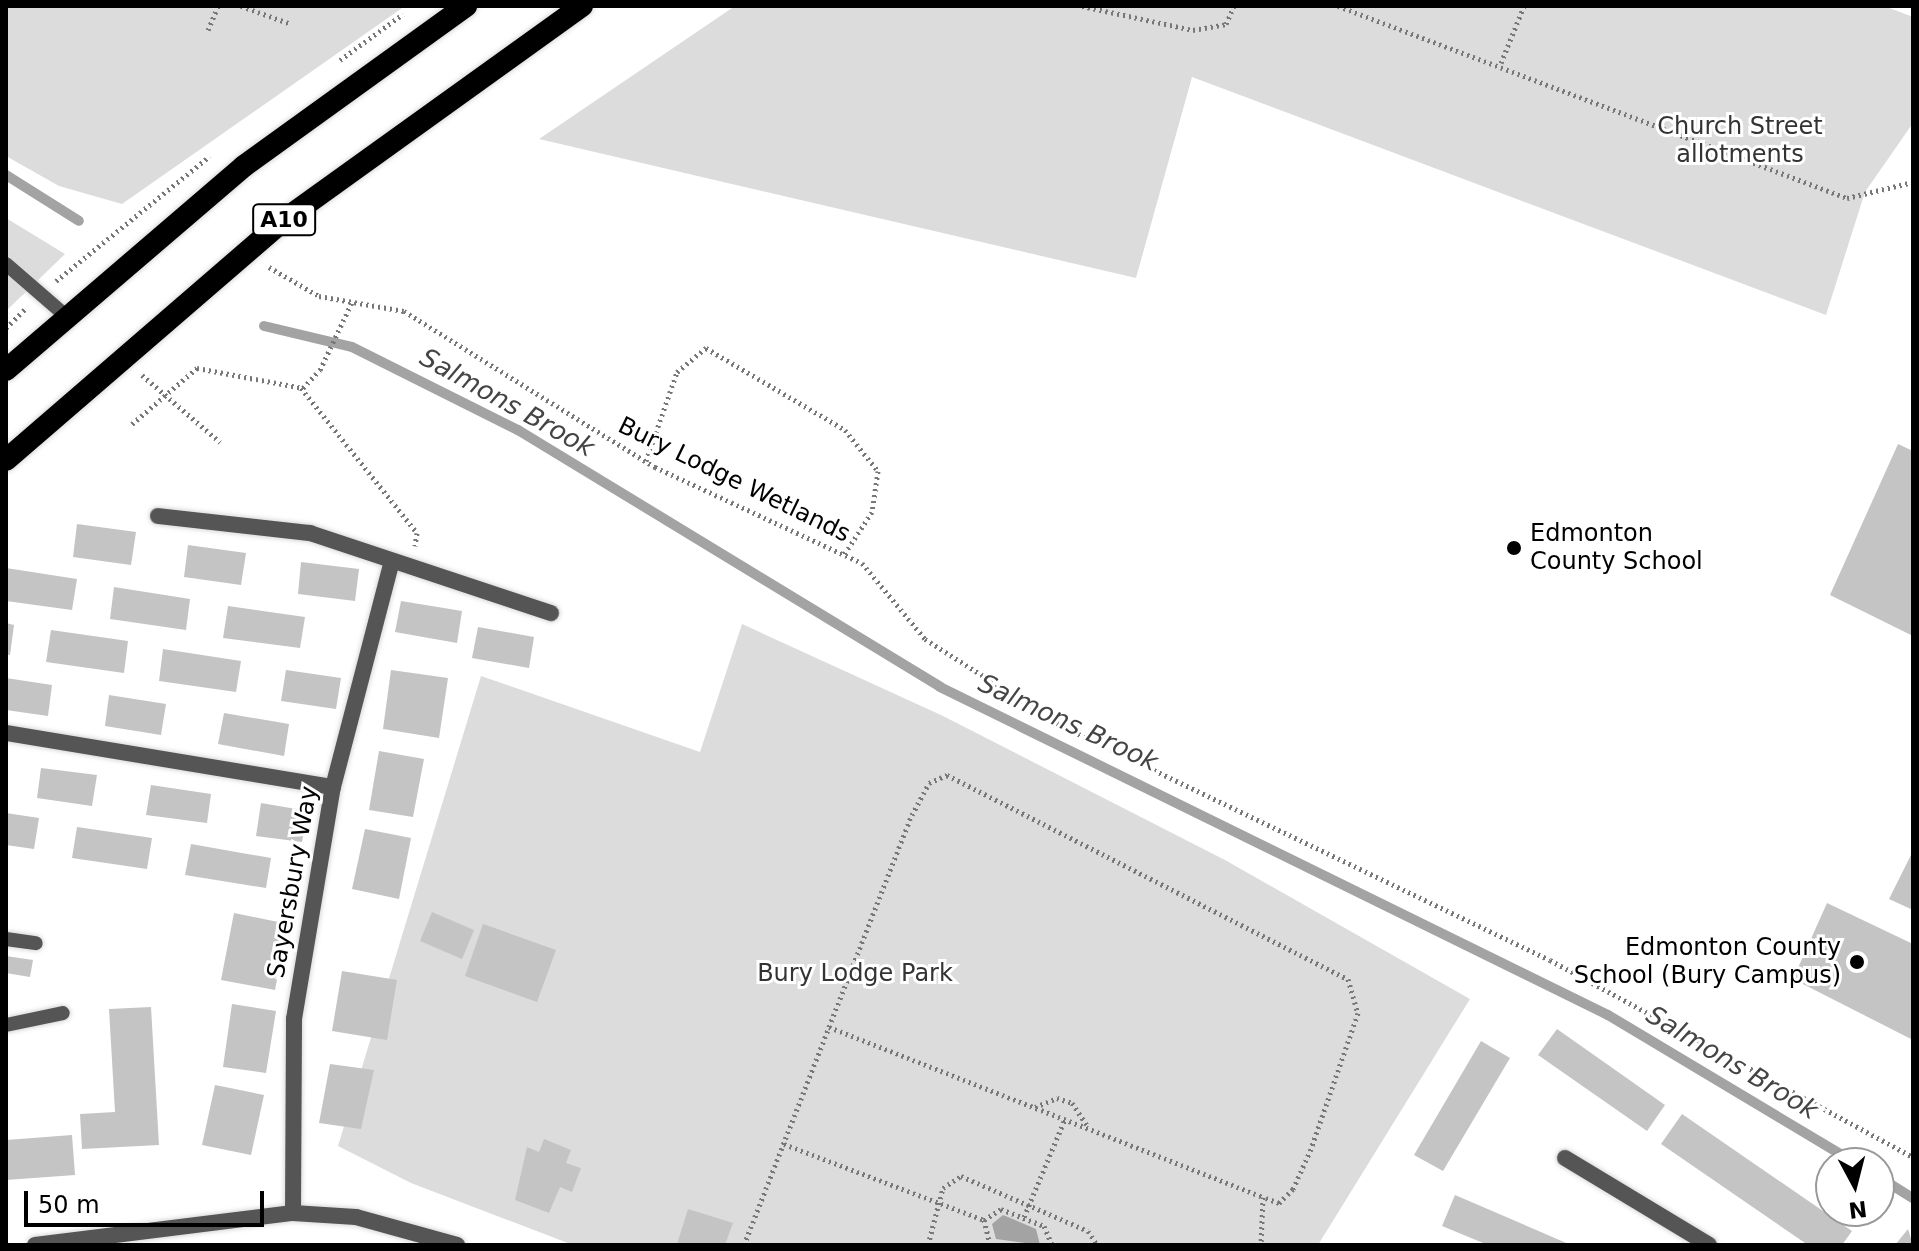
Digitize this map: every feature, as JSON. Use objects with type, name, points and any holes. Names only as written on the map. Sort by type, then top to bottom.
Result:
[{"type":"highway","name":"A10","points":[[6,370],[244,166],[466,6]]},
{"type":"highway","name":"A10","points":[[6,460],[284,220],[582,6]]},
{"type":"street","points":[[158,516],[310,533],[391,565],[551,613]]},
{"type":"street","name":"Sayersbury Way","points":[[293,1213],[294,1019],[333,787],[391,565]]},
{"type":"street","points":[[6,733],[333,787]]},
{"type":"street","points":[[1565,1158],[1709,1245]]},
{"type":"street","points":[[35,1245],[293,1213],[356,1217],[457,1245]]},
{"type":"lane","points":[[6,264],[66,316]]},
{"type":"lane","points":[[6,939],[36,943]]},
{"type":"lane","points":[[6,1025],[63,1013]]},
{"type":"path","points":[[208,30],[218,6]]},
{"type":"path","points":[[241,6],[291,24]]},
{"type":"path","points":[[1082,6],[1193,30],[1226,24],[1234,6]]},
{"type":"path","points":[[1338,6],[1501,63],[1847,198],[1913,182]]},
{"type":"path","points":[[1501,63],[1524,6]]},
{"type":"path","name":"Bury Lodge Wetlands","points":[[276,270],[319,296],[404,311],[646,462],[869,568],[925,639],[1062,726],[1550,960],[1913,1157]]},
{"type":"path","points":[[301,387],[328,352],[352,302]]},
{"type":"path","points":[[6,328],[14,321]]},
{"type":"path","points":[[646,462],[677,372],[706,348],[845,430],[878,471],[872,512],[844,555]]},
{"type":"path","points":[[132,424],[197,368],[215,366],[301,387],[417,533],[411,571]]},
{"type":"path","points":[[139,373],[162,397],[220,442]]},
{"type":"path","points":[[744,1245],[784,1144],[829,1027],[912,815],[929,783],[947,775],[1348,979],[1358,1013],[1311,1149],[1293,1189],[1279,1203],[829,1027]]},
{"type":"path","points":[[1034,1107],[1057,1098],[1072,1103],[1088,1128]]},
{"type":"path","points":[[1024,1217],[1065,1119]]},
{"type":"path","points":[[784,1144],[984,1220]]},
{"type":"path","points":[[928,1245],[938,1201],[950,1178],[961,1176],[1097,1236],[1097,1245]]},
{"type":"path","points":[[1261,1245],[1263,1197]]},
{"type":"path","points":[[984,1220],[994,1209],[1024,1217],[1044,1226],[1052,1245]]},
{"type":"path","points":[[984,1220],[990,1245]]},
{"type":"green space","points":[[6,6],[405,6],[122,204],[59,186],[6,156]]},
{"type":"green space","name":"Church Street allotments","points":[[735,6],[1884,6],[1913,17],[1913,123],[1865,192],[1826,315],[1192,77],[1136,278],[539,139]]},
{"type":"green space","points":[[6,218],[65,254],[6,311]]},
{"type":"green space","name":"Bury Lodge Park","points":[[742,624],[941,715],[1225,860],[1470,999],[1318,1245],[573,1245],[411,1183],[338,1146],[481,676],[700,752]]},
{"type":"shaded area","points":[[1003,1215],[1036,1229],[1040,1245],[996,1239],[992,1224]]},
{"type":"building","points":[[1898,444],[1913,451],[1913,636],[1830,595]]},
{"type":"building","points":[[77,524],[136,532],[131,565],[73,557]]},
{"type":"building","points":[[188,545],[246,553],[241,585],[184,577]]},
{"type":"building","points":[[301,562],[359,569],[355,601],[298,594]]},
{"type":"building","points":[[6,568],[77,579],[72,610],[6,601]]},
{"type":"building","points":[[114,587],[190,599],[186,630],[110,619]]},
{"type":"building","points":[[401,601],[462,611],[457,643],[395,632]]},
{"type":"building","points":[[228,606],[305,617],[300,648],[223,638]]},
{"type":"building","points":[[6,623],[14,625],[10,655],[6,654]]},
{"type":"building","points":[[478,627],[534,637],[529,668],[472,658]]},
{"type":"building","points":[[51,630],[128,641],[124,673],[46,662]]},
{"type":"building","points":[[163,649],[241,661],[236,692],[159,681]]},
{"type":"building","points":[[286,670],[341,678],[336,709],[281,701]]},
{"type":"building","points":[[391,670],[448,678],[439,738],[383,729]]},
{"type":"building","points":[[6,678],[52,685],[48,716],[6,710]]},
{"type":"building","points":[[109,695],[166,704],[161,735],[105,726]]},
{"type":"building","points":[[224,713],[289,724],[284,756],[218,744]]},
{"type":"building","points":[[379,751],[424,759],[413,817],[369,810]]},
{"type":"building","points":[[41,768],[97,775],[92,806],[37,798]]},
{"type":"building","points":[[151,785],[211,794],[207,823],[146,815]]},
{"type":"building","points":[[261,803],[308,811],[302,842],[256,836]]},
{"type":"building","points":[[6,813],[39,818],[34,849],[6,845]]},
{"type":"building","points":[[77,827],[152,838],[147,869],[72,858]]},
{"type":"building","points":[[365,829],[411,838],[399,899],[352,889]]},
{"type":"building","points":[[191,844],[271,858],[266,888],[185,875]]},
{"type":"building","name":"Edmonton County School (Bury Campus)","points":[[1913,851],[1913,910],[1889,899]]},
{"type":"building","name":"Edmonton County School (Bury Campus)","points":[[1827,903],[1913,944],[1913,1040],[1793,979]]},
{"type":"building","points":[[432,912],[474,930],[462,959],[420,941]]},
{"type":"building","points":[[234,913],[288,924],[275,990],[221,980]]},
{"type":"building","points":[[483,924],[556,950],[537,1002],[465,976]]},
{"type":"building","points":[[6,956],[33,960],[30,977],[6,973]]},
{"type":"building","points":[[342,971],[397,980],[387,1040],[332,1031]]},
{"type":"building","points":[[232,1004],[276,1011],[266,1073],[223,1067]]},
{"type":"building","points":[[151,1007],[159,1145],[82,1149],[80,1114],[115,1112],[109,1009]]},
{"type":"building","points":[[1557,1029],[1665,1105],[1647,1131],[1538,1055]]},
{"type":"building","points":[[1481,1041],[1510,1058],[1443,1171],[1414,1155]]},
{"type":"building","points":[[330,1064],[374,1070],[361,1129],[319,1123]]},
{"type":"building","points":[[215,1085],[264,1095],[251,1155],[202,1145]]},
{"type":"building","points":[[1682,1114],[1815,1206],[1815,1227],[1846,1227],[1852,1231],[1842,1245],[1808,1245],[1661,1144]]},
{"type":"building","points":[[72,1135],[75,1175],[6,1180],[6,1140]]},
{"type":"building","points":[[544,1139],[571,1150],[566,1163],[581,1168],[572,1192],[560,1187],[549,1213],[515,1200],[527,1147],[539,1152]]},
{"type":"building","points":[[1455,1195],[1571,1245],[1488,1245],[1442,1226]]},
{"type":"building","points":[[688,1209],[733,1223],[725,1245],[677,1244]]},
{"type":"building","points":[[1908,1229],[1913,1245],[1895,1245]]},
{"type":"waterway","name":"Salmons Brook","points":[[6,175],[79,221]]},
{"type":"waterway","name":"Salmons Brook","points":[[264,326],[352,347],[518,430],[940,687],[1608,1015],[1828,1147]]},
{"type":"waterway","name":"Salmons Brook","points":[[1895,1187],[1913,1198]]},
{"type":"place","name":"Edmonton County School","points":[[1514,548]]},
{"type":"place","name":"Edmonton County School (Bury Campus)","points":[[1857,962]]}]
